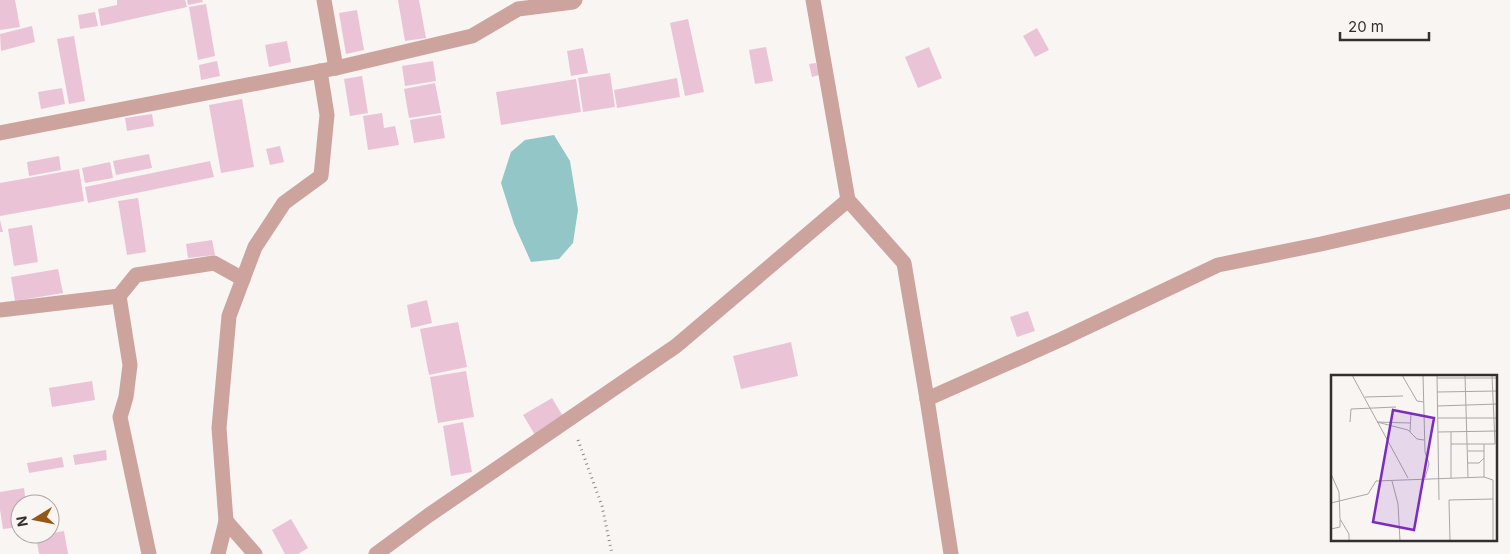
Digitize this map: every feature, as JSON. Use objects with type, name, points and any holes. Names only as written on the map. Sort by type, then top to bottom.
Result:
[{"type":"street","points":[[324,0],[336,68]]},
{"type":"street","points":[[0,133],[336,68],[472,36],[518,9],[573,2],[575,0]]},
{"type":"street","points":[[813,0],[848,200],[904,263],[951,554]]},
{"type":"street","points":[[218,554],[226,520],[219,428],[229,316],[255,248],[284,203],[321,176],[327,115],[320,71]]},
{"type":"street","points":[[376,554],[676,346],[848,200]]},
{"type":"street","points":[[927,399],[1062,339],[1218,265],[1321,244],[1510,201]]},
{"type":"street","points":[[0,310],[119,296],[136,275],[214,263],[243,279]]},
{"type":"street","points":[[119,296],[130,365],[126,397],[120,417],[149,554]]},
{"type":"street","points":[[226,520],[255,554]]},
{"type":"path","points":[[571,418],[602,506],[612,554]]},
{"type":"water","points":[[554,135],[570,161],[578,210],[573,243],[559,259],[531,262],[514,224],[501,183],[511,152],[525,140]]},
{"type":"building","points":[[0,0],[15,0],[20,27],[0,30]]},
{"type":"building","points":[[117,0],[185,0],[187,7],[101,26],[98,9],[117,5]]},
{"type":"building","points":[[187,0],[202,0],[203,2],[188,5]]},
{"type":"building","points":[[398,0],[419,0],[426,38],[405,41]]},
{"type":"building","points":[[206,4],[215,56],[198,60],[189,7]]},
{"type":"building","points":[[357,10],[364,50],[346,54],[339,13]]},
{"type":"building","points":[[95,12],[98,26],[80,29],[78,15]]},
{"type":"building","points":[[688,19],[704,92],[685,96],[670,23]]},
{"type":"building","points":[[32,26],[35,42],[1,51],[0,34]]},
{"type":"building","points":[[1037,28],[1049,50],[1035,57],[1023,36]]},
{"type":"building","points":[[74,36],[85,101],[69,104],[57,39]]},
{"type":"building","points":[[287,41],[291,62],[269,67],[265,45]]},
{"type":"building","points":[[766,47],[773,81],[755,84],[749,50]]},
{"type":"building","points":[[929,47],[942,78],[918,88],[905,57]]},
{"type":"building","points":[[583,48],[588,73],[571,76],[567,51]]},
{"type":"building","points":[[217,61],[220,76],[201,80],[199,65]]},
{"type":"building","points":[[433,61],[436,81],[405,86],[402,66]]},
{"type":"building","points":[[816,63],[819,75],[812,77],[809,64]]},
{"type":"building","points":[[610,73],[615,107],[583,112],[578,78]]},
{"type":"building","points":[[362,76],[368,113],[350,116],[344,79]]},
{"type":"building","points":[[677,78],[680,97],[617,108],[614,90]]},
{"type":"building","points":[[576,79],[581,112],[501,125],[496,92]]},
{"type":"building","points":[[435,83],[441,113],[409,118],[404,89]]},
{"type":"building","points":[[62,88],[65,104],[41,109],[38,92]]},
{"type":"building","points":[[242,99],[254,167],[221,173],[209,105]]},
{"type":"building","points":[[382,113],[384,128],[395,126],[399,145],[368,150],[363,116]]},
{"type":"building","points":[[152,114],[154,126],[127,131],[125,118]]},
{"type":"building","points":[[441,115],[445,138],[414,143],[410,120]]},
{"type":"building","points":[[280,146],[284,162],[270,165],[266,149]]},
{"type":"building","points":[[149,154],[152,168],[116,175],[113,161]]},
{"type":"building","points":[[59,156],[61,170],[29,176],[27,162]]},
{"type":"building","points":[[210,161],[214,177],[88,203],[85,187]]},
{"type":"building","points":[[110,162],[113,178],[85,183],[82,168]]},
{"type":"building","points":[[79,169],[84,201],[0,216],[0,183]]},
{"type":"building","points":[[138,198],[146,252],[127,255],[118,201]]},
{"type":"building","points":[[0,220],[3,232],[0,232]]},
{"type":"building","points":[[32,225],[38,262],[14,266],[8,229]]},
{"type":"building","points":[[212,240],[215,255],[188,258],[186,244]]},
{"type":"building","points":[[58,269],[63,293],[15,301],[11,277]]},
{"type":"building","points":[[427,300],[432,323],[411,328],[407,305]]},
{"type":"building","points":[[1028,311],[1035,331],[1017,337],[1010,317]]},
{"type":"building","points":[[458,322],[467,367],[429,375],[420,329]]},
{"type":"building","points":[[791,342],[798,376],[741,389],[733,356]]},
{"type":"building","points":[[466,371],[474,417],[438,423],[430,377]]},
{"type":"building","points":[[92,381],[95,400],[52,407],[49,388]]},
{"type":"building","points":[[552,398],[564,418],[535,435],[523,415]]},
{"type":"building","points":[[463,422],[472,472],[451,476],[443,426]]},
{"type":"building","points":[[106,450],[107,460],[75,465],[73,455]]},
{"type":"building","points":[[62,457],[64,467],[29,473],[27,463]]},
{"type":"building","points":[[24,488],[25,494],[10,494],[10,528],[3,529],[0,492]]},
{"type":"building","points":[[291,519],[308,548],[298,554],[285,554],[272,530]]},
{"type":"building","points":[[64,531],[68,554],[39,554],[37,544],[60,544],[60,532]]}]
